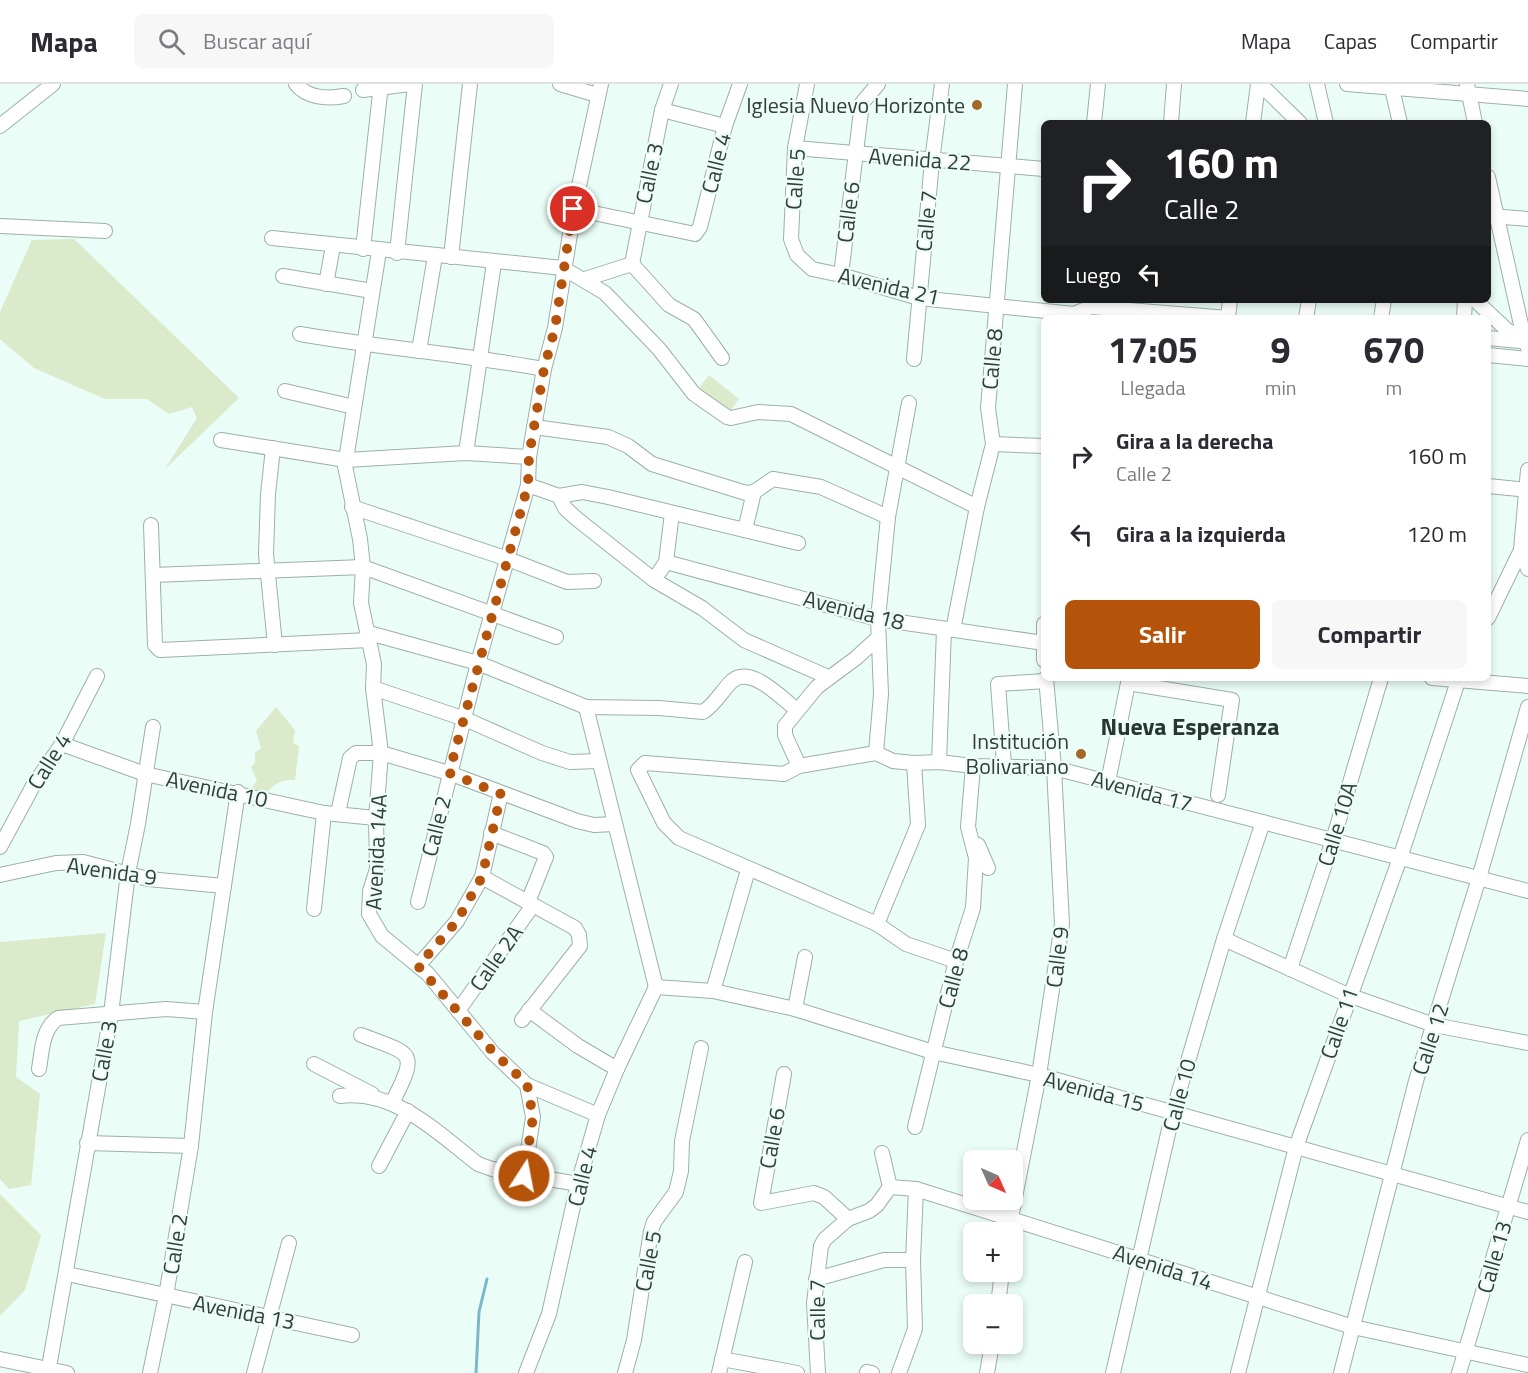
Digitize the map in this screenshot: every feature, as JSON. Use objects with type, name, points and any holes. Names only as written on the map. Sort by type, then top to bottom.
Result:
[{"type":"street","points":[[296,84],[307,94],[335,93]]},
{"type":"street","points":[[363,90],[381,85],[410,84]]},
{"type":"street","points":[[397,253],[415,84]]},
{"type":"street","points":[[451,257],[470,84]]},
{"type":"street","points":[[560,84],[599,89]]},
{"type":"street","name":"Calle 3","points":[[632,264],[662,110],[671,84]]},
{"type":"street","name":"Calle 4","points":[[638,224],[687,235],[695,234],[700,227],[725,126],[740,84]]},
{"type":"street","name":"Calle 5","points":[[791,239],[795,148],[807,84]]},
{"type":"street","name":"Calle 6","points":[[841,274],[862,103],[878,84]]},
{"type":"street","name":"Calle 7","points":[[914,359],[932,161],[942,84]]},
{"type":"street","name":"Calle 8","points":[[939,762],[948,630],[993,444],[988,408],[1015,84]]},
{"type":"street","points":[[1094,120],[1098,84]]},
{"type":"street","points":[[1171,120],[1174,84]]},
{"type":"street","points":[[1253,120],[1259,84]]},
{"type":"street","points":[[1259,84],[1297,120]]},
{"type":"street","points":[[1317,84],[1325,120]]},
{"type":"street","points":[[1347,84],[1467,88],[1528,99]]},
{"type":"street","points":[[363,249],[381,85]]},
{"type":"street","points":[[1392,86],[1399,120]]},
{"type":"street","points":[[0,126],[43,87]]},
{"type":"street","points":[[1467,88],[1474,120]]},
{"type":"street","name":"Calle 2","points":[[417,902],[424,884],[426,865],[491,613],[528,485],[529,456],[544,369],[555,328],[573,209],[599,89]]},
{"type":"street","points":[[662,110],[725,126]]},
{"type":"street","name":"Avenida 22","points":[[795,148],[1041,169]]},
{"type":"street","points":[[573,209],[638,224]]},
{"type":"street","points":[[1527,342],[1492,216],[1528,219]]},
{"type":"street","points":[[0,226],[105,231]]},
{"type":"street","points":[[272,238],[397,253],[563,268],[585,279],[605,293],[658,349],[694,394],[727,417],[758,412],[791,414],[977,507]]},
{"type":"street","name":"Avenida 21","points":[[791,239],[797,255],[812,269],[841,274],[919,298],[1077,312],[1091,307],[1201,315]]},
{"type":"street","points":[[326,284],[333,246]]},
{"type":"street","name":"Avenida 14A","points":[[379,251],[346,460],[363,567],[361,603],[374,664],[374,688],[381,753],[376,818],[377,869],[370,891],[369,914],[382,936],[418,966],[494,1053],[527,1084],[598,1115]]},
{"type":"street","points":[[419,351],[435,256]]},
{"type":"street","points":[[466,453],[494,263]]},
{"type":"street","points":[[585,279],[632,264],[669,305],[694,319],[722,358]]},
{"type":"street","points":[[282,276],[372,291]]},
{"type":"street","points":[[1478,303],[1508,331],[1527,342]]},
{"type":"street","points":[[300,334],[364,345],[480,357],[544,369]]},
{"type":"street","points":[[1491,338],[1527,342]]},
{"type":"street","points":[[1491,355],[1528,359]]},
{"type":"street","points":[[285,391],[354,407]]},
{"type":"street","points":[[876,753],[881,694],[878,619],[888,517],[909,403]]},
{"type":"street","points":[[534,427],[608,437],[628,446],[652,464],[746,493],[754,492],[773,479],[820,487],[888,517]]},
{"type":"street","points":[[221,440],[346,460],[466,453],[529,456]]},
{"type":"street","points":[[993,444],[1041,446]]},
{"type":"street","points":[[273,448],[268,494],[268,570],[275,645]]},
{"type":"street","points":[[1491,612],[1521,550],[1528,470]]},
{"type":"street","points":[[528,485],[559,496],[582,492],[798,543]]},
{"type":"street","points":[[1491,486],[1527,490]]},
{"type":"street","points":[[745,530],[754,492]]},
{"type":"street","points":[[559,496],[571,514],[654,580],[702,608],[744,640],[828,677]]},
{"type":"street","points":[[352,507],[508,559],[567,582],[594,581]]},
{"type":"street","points":[[654,580],[666,562],[672,513]]},
{"type":"street","points":[[151,525],[156,645],[160,650],[275,645],[369,636],[478,663],[586,707],[659,708],[703,712],[733,679],[744,676],[754,678],[796,710]]},
{"type":"street","points":[[1521,550],[1528,569]]},
{"type":"street","name":"Avenida 18","points":[[666,562],[878,619],[1041,643]]},
{"type":"street","points":[[153,575],[363,567],[556,637]]},
{"type":"street","points":[[799,766],[785,735],[785,726],[796,710],[828,677],[856,658],[878,638]]},
{"type":"street","name":"Calle 4","points":[[0,847],[33,786],[62,744],[97,676]]},
{"type":"street","points":[[1004,765],[998,684],[1041,680]]},
{"type":"street","name":"Calle 9","points":[[1010,1222],[1039,1075],[1062,924],[1054,768],[1046,681]]},
{"type":"street","points":[[1108,782],[1128,681],[1232,700],[1218,795]]},
{"type":"street","name":"Calle 10A","points":[[1290,969],[1333,840],[1380,681]]},
{"type":"street","name":"Calle 11","points":[[1238,1373],[1296,1147],[1348,995],[1400,858],[1458,681]]},
{"type":"street","points":[[1470,681],[1528,686]]},
{"type":"street","points":[[374,688],[465,718],[542,753],[570,762],[598,761]]},
{"type":"street","points":[[586,707],[657,987]]},
{"type":"street","name":"Calle 12","points":[[1341,1373],[1416,1081],[1479,878],[1528,707]]},
{"type":"street","name":"Calle 3","points":[[49,1371],[111,1014],[128,873],[153,727]]},
{"type":"street","name":"Avenida 10","points":[[62,744],[145,774],[238,792],[324,813],[376,818]]},
{"type":"street","points":[[338,813],[350,758],[356,753],[381,753],[449,773],[577,821],[594,825],[614,824]]},
{"type":"street","name":"Avenida 17","points":[[748,870],[680,838],[664,823],[638,770],[645,763],[784,774],[799,766],[876,753],[893,761],[914,763],[939,762],[973,766],[1054,768],[1528,891]]},
{"type":"street","points":[[877,924],[918,825],[914,763]]},
{"type":"street","name":"Calle 8","points":[[915,1127],[956,961],[973,908],[976,858],[968,827],[973,766]]},
{"type":"street","name":"Calle 2","points":[[150,1373],[166,1296],[191,1146],[205,1012],[238,792]]},
{"type":"street","points":[[418,966],[457,921],[482,877],[501,794]]},
{"type":"street","points":[[314,909],[324,813]]},
{"type":"street","name":"Calle 10","points":[[1113,1373],[1173,1112],[1224,939],[1263,822]]},
{"type":"street","name":"Calle 8","points":[[968,827],[987,868]]},
{"type":"street","name":"Calle 2A","points":[[458,1011],[530,904],[546,862],[543,853],[491,833]]},
{"type":"street","name":"Avenida 9","points":[[0,874],[56,863],[83,862],[148,879],[224,886]]},
{"type":"street","points":[[713,991],[748,870],[877,924],[906,944],[956,961]]},
{"type":"street","points":[[482,877],[574,928],[579,935],[580,946],[526,1015],[617,1069]]},
{"type":"street","points":[[1224,939],[1348,995],[1434,1025],[1528,1043]]},
{"type":"street","points":[[795,1009],[805,957]]},
{"type":"street","name":"Calle 4","points":[[526,1373],[549,1314],[578,1184],[598,1115],[617,1069],[657,987]]},
{"type":"street","name":"Avenida 15","points":[[657,987],[713,991],[795,1009],[933,1052],[1039,1075],[1528,1212]]},
{"type":"street","points":[[39,1069],[50,1023],[58,1018],[166,1009],[205,1012]]},
{"type":"street","points":[[361,1035],[405,1053],[408,1059],[409,1068],[387,1101]]},
{"type":"street","name":"Calle 5","points":[[625,1373],[634,1340],[651,1232],[654,1222],[676,1192],[681,1171],[682,1141],[700,1048]]},
{"type":"street","points":[[314,1064],[408,1111],[478,1164],[524,1176],[578,1184]]},
{"type":"street","name":"Calle 6","points":[[784,1074],[761,1203],[814,1194],[824,1197],[848,1219]]},
{"type":"street","points":[[524,1176],[533,1117],[527,1084]]},
{"type":"street","points":[[340,1096],[351,1094],[387,1101]]},
{"type":"street","points":[[380,1166],[408,1111]]},
{"type":"street","name":"Calle 13","points":[[1459,1373],[1528,1140]]},
{"type":"street","points":[[87,1143],[191,1146]]},
{"type":"street","points":[[848,1219],[869,1211],[890,1187],[882,1153]]},
{"type":"street","name":"Avenida 14","points":[[890,1187],[916,1189],[999,1222]]},
{"type":"street","points":[[899,1373],[915,1329],[912,1260],[916,1189]]},
{"type":"street","name":"Calle 7","points":[[818,1373],[814,1303],[821,1246],[825,1239],[848,1219]]},
{"type":"street","name":"Avenida 14","points":[[1023,1230],[1140,1259],[1353,1327],[1528,1365]]},
{"type":"street","points":[[254,1373],[289,1243]]},
{"type":"street","points":[[816,1279],[876,1262],[912,1260]]},
{"type":"street","points":[[745,1262],[720,1366],[797,1373]]},
{"type":"street","name":"Avenida 13","points":[[67,1275],[352,1335]]},
{"type":"street","points":[[987,1373],[990,1354]]},
{"type":"street","points":[[0,1359],[67,1373]]},
{"type":"green space","points":[[74,239],[239,398],[165,469],[197,418],[192,407],[169,414],[147,399],[105,399],[34,368],[0,339],[0,312],[32,240]]},
{"type":"green space","points":[[709,375],[739,399],[727,415],[697,391]]},
{"type":"green space","points":[[276,707],[295,730],[293,743],[299,746],[295,780],[279,783],[266,793],[251,789],[257,781],[251,767],[255,763],[255,753],[261,748],[256,731]]},
{"type":"green space","points":[[106,933],[95,1004],[19,1021],[16,1077],[40,1094],[31,1185],[9,1189],[0,1179],[0,942]]},
{"type":"green space","points":[[0,1194],[41,1235],[25,1290],[0,1316]]},
{"type":"waterway","points":[[476,1373],[479,1312],[487,1279]]},
{"type":"place","name":"Iglesia Nuevo Horizonte","points":[[977,105]]},
{"type":"place","name":"Institución Bolivariano","points":[[1081,754]]},
{"type":"district","name":"Nueva Esperanza","points":[[1190,727]]},
{"type":"route","points":[[524,1176],[533,1117],[527,1084],[494,1053],[428,974],[418,966],[457,921],[482,877],[501,794],[449,773],[491,613],[528,485],[529,456],[544,369],[555,328],[573,209]]}]
